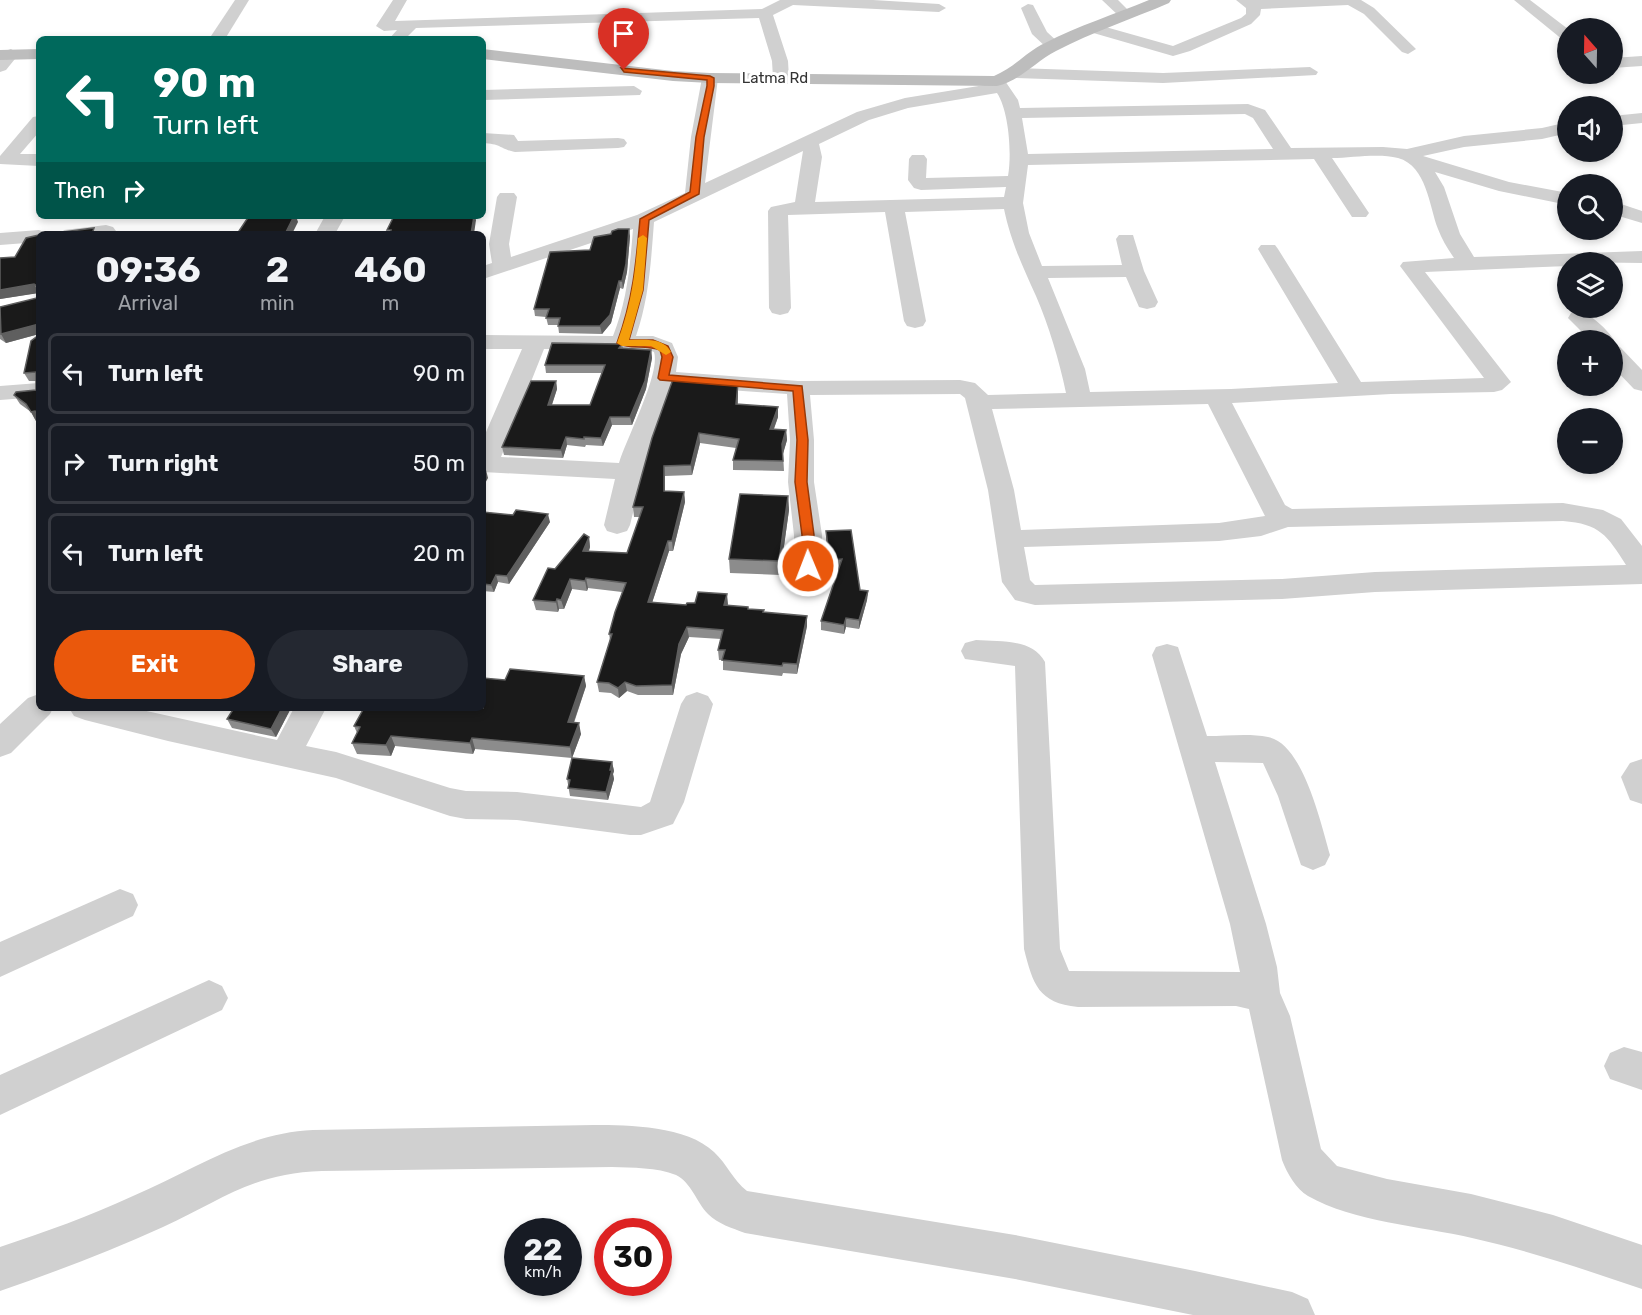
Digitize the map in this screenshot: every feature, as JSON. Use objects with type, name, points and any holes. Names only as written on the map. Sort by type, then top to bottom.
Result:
[{"type":"street","points":[[219,36],[242,0]]},
{"type":"street","points":[[399,0],[384,26],[529,14],[658,8],[705,7],[765,13],[791,0],[939,8]]},
{"type":"street","points":[[1109,0],[1126,15]]},
{"type":"street","points":[[1005,83],[1033,57],[1053,45],[1163,0]]},
{"type":"street","points":[[1095,29],[1176,51],[1246,21],[1253,15],[1249,2],[1351,0],[1370,11],[1408,49]]},
{"type":"street","points":[[1521,0],[1557,28]]},
{"type":"street","points":[[1028,8],[1040,34],[1053,45]]},
{"type":"street","points":[[765,13],[781,66],[781,78]]},
{"type":"street","points":[[400,36],[411,25]]},
{"type":"street","points":[[4,59],[36,54]]},
{"type":"street","name":"Latma Rd","points":[[486,54],[673,76],[1005,83]]},
{"type":"street","points":[[1623,62],[1642,61]]},
{"type":"street","points":[[486,272],[644,219],[843,124],[883,109],[1005,83],[1310,72]]},
{"type":"street","points":[[694,194],[700,137],[709,98],[710,78]]},
{"type":"street","points":[[1005,83],[1027,93]]},
{"type":"street","points":[[1005,83],[1013,113],[1020,160],[1013,204],[1019,234],[1047,297],[1073,369],[1080,400]]},
{"type":"street","points":[[486,95],[634,91]]},
{"type":"street","points":[[1112,93],[1249,93]]},
{"type":"street","points":[[1013,113],[1248,109],[1259,114],[1286,155]]},
{"type":"street","points":[[1623,120],[1642,118]]},
{"type":"street","points":[[36,125],[6,160],[36,160]]},
{"type":"street","points":[[1410,157],[1443,145],[1543,134],[1557,130]]},
{"type":"street","points":[[486,138],[507,139],[515,147],[618,143]]},
{"type":"street","points":[[805,207],[807,182],[814,159],[814,151],[809,141]]},
{"type":"street","points":[[1020,160],[1360,152],[1410,157],[1506,187],[1557,197]]},
{"type":"street","points":[[1320,154],[1359,213]]},
{"type":"street","points":[[1410,157],[1435,188],[1448,231],[1466,262]]},
{"type":"street","points":[[918,159],[917,180],[921,184],[1015,182]]},
{"type":"street","points":[[503,267],[499,244],[507,197]]},
{"type":"street","points":[[780,308],[780,245],[777,215],[783,209],[1013,204]]},
{"type":"street","points":[[894,206],[915,321]]},
{"type":"street","points":[[1623,211],[1642,218]]},
{"type":"street","points":[[622,343],[634,311],[638,290],[644,219]]},
{"type":"street","points":[[87,231],[109,227]]},
{"type":"street","points":[[0,239],[36,236]]},
{"type":"street","points":[[1126,239],[1134,271],[1147,302]]},
{"type":"street","points":[[1268,249],[1354,389]]},
{"type":"street","points":[[979,402],[1217,397],[1497,384],[1494,375],[1410,267],[1417,264],[1642,257]]},
{"type":"street","points":[[1034,272],[1134,271]]},
{"type":"street","points":[[1579,318],[1592,330]]},
{"type":"street","points":[[486,342],[653,343],[664,348],[667,357],[663,378],[630,472],[617,525]]},
{"type":"street","points":[[486,459],[535,344]]},
{"type":"street","points":[[1623,363],[1640,380]]},
{"type":"street","points":[[663,378],[798,388],[960,387],[971,390],[979,402],[1001,490],[1016,582],[1025,593],[1035,595],[1271,590],[1375,582],[1642,574]]},
{"type":"street","points":[[798,388],[802,440],[801,482],[808,535],[808,579]]},
{"type":"street","points":[[0,393],[36,390]]},
{"type":"street","points":[[1217,397],[1275,510],[1286,518]]},
{"type":"street","points":[[486,464],[630,472]]},
{"type":"street","points":[[1008,539],[1219,532],[1261,527],[1286,518],[1587,514],[1604,519],[1615,528],[1642,567]]},
{"type":"street","points":[[976,651],[1022,655],[1030,662],[1042,949],[1054,983],[1059,987],[1078,990],[1236,989],[1261,994]]},
{"type":"street","points":[[1167,655],[1248,924],[1258,967],[1261,994],[1271,1016],[1303,1160],[1320,1180],[1332,1186],[1553,1237],[1642,1267]]},
{"type":"street","points":[[97,711],[256,749],[286,753],[336,765],[450,802],[466,805],[517,806],[641,821],[661,814],[667,802],[697,704]]},
{"type":"street","points":[[0,744],[36,709]]},
{"type":"street","points":[[286,753],[308,711]]},
{"type":"street","points":[[1196,749],[1261,748],[1276,753],[1287,774],[1313,855]]},
{"type":"street","points":[[1642,772],[1637,777],[1642,791]]},
{"type":"street","points":[[0,960],[120,904]]},
{"type":"street","points":[[0,1095],[209,998]]},
{"type":"street","points":[[0,1269],[148,1212],[238,1168],[272,1155],[298,1151],[350,1149],[654,1148],[685,1157],[707,1176],[724,1201],[732,1208],[745,1212],[1015,1257],[1196,1293],[1292,1315]]},
{"type":"building","points":[[247,219],[292,219],[286,231],[239,231]]},
{"type":"building","points":[[392,219],[474,219],[472,231],[387,230]]},
{"type":"building","points":[[94,228],[93,231],[71,231]]},
{"type":"building","points":[[629,229],[626,264],[610,315],[600,326],[558,326],[560,318],[546,318],[549,309],[534,309],[550,252],[590,250],[594,237],[611,234],[612,231]]},
{"type":"building","points":[[36,236],[36,285],[0,290],[0,258],[15,257],[26,238]]},
{"type":"building","points":[[36,298],[36,325],[1,334],[0,307]]},
{"type":"building","points":[[36,337],[36,372],[24,373],[31,341]]},
{"type":"building","points":[[552,343],[622,344],[619,348],[651,350],[645,381],[630,417],[610,417],[601,438],[566,437],[561,450],[502,447],[531,381],[556,381],[548,405],[590,405],[605,365],[545,365]]},
{"type":"building","points":[[673,379],[738,383],[736,404],[778,407],[770,429],[786,430],[782,444],[783,461],[733,460],[739,439],[699,433],[691,465],[664,466],[664,491],[684,492],[672,541],[668,541],[648,602],[686,605],[695,603],[698,592],[727,594],[724,605],[748,607],[748,609],[764,610],[763,612],[807,616],[797,664],[783,663],[782,666],[722,660],[725,650],[718,650],[723,630],[687,627],[679,644],[672,685],[636,686],[625,682],[618,688],[609,683],[597,682],[612,634],[609,634],[615,612],[626,583],[586,578],[585,581],[570,579],[561,600],[557,599],[556,602],[533,600],[548,568],[555,569],[584,534],[589,537],[583,551],[627,553],[643,507],[633,507],[652,438]]},
{"type":"building","points":[[36,390],[36,412],[31,412],[26,404],[14,395],[16,392]]},
{"type":"building","points":[[740,494],[788,496],[779,561],[729,559]]},
{"type":"building","points":[[516,510],[548,514],[507,576],[496,575],[491,585],[486,584],[486,512],[513,515]]},
{"type":"building","points":[[851,530],[860,590],[868,591],[859,620],[846,618],[844,625],[821,621],[842,559],[830,560],[826,531]]},
{"type":"building","points":[[510,669],[584,676],[568,722],[579,723],[570,747],[472,738],[470,743],[391,736],[386,745],[352,743],[360,727],[354,726],[362,711],[486,711],[486,678],[505,680]]},
{"type":"building","points":[[232,711],[280,711],[271,729],[227,719]]},
{"type":"building","points":[[572,758],[612,762],[606,792],[568,788],[570,780],[567,779]]},
{"type":"slow traffic","points":[[643,238],[634,311],[622,343],[653,343],[664,348],[666,352]]},
{"type":"route","points":[[624,70],[710,78],[711,86],[700,137],[694,194],[644,219],[638,290],[634,311],[622,343],[653,343],[664,348],[667,357],[663,378],[798,388],[802,440],[801,482],[808,535],[808,566]]}]
